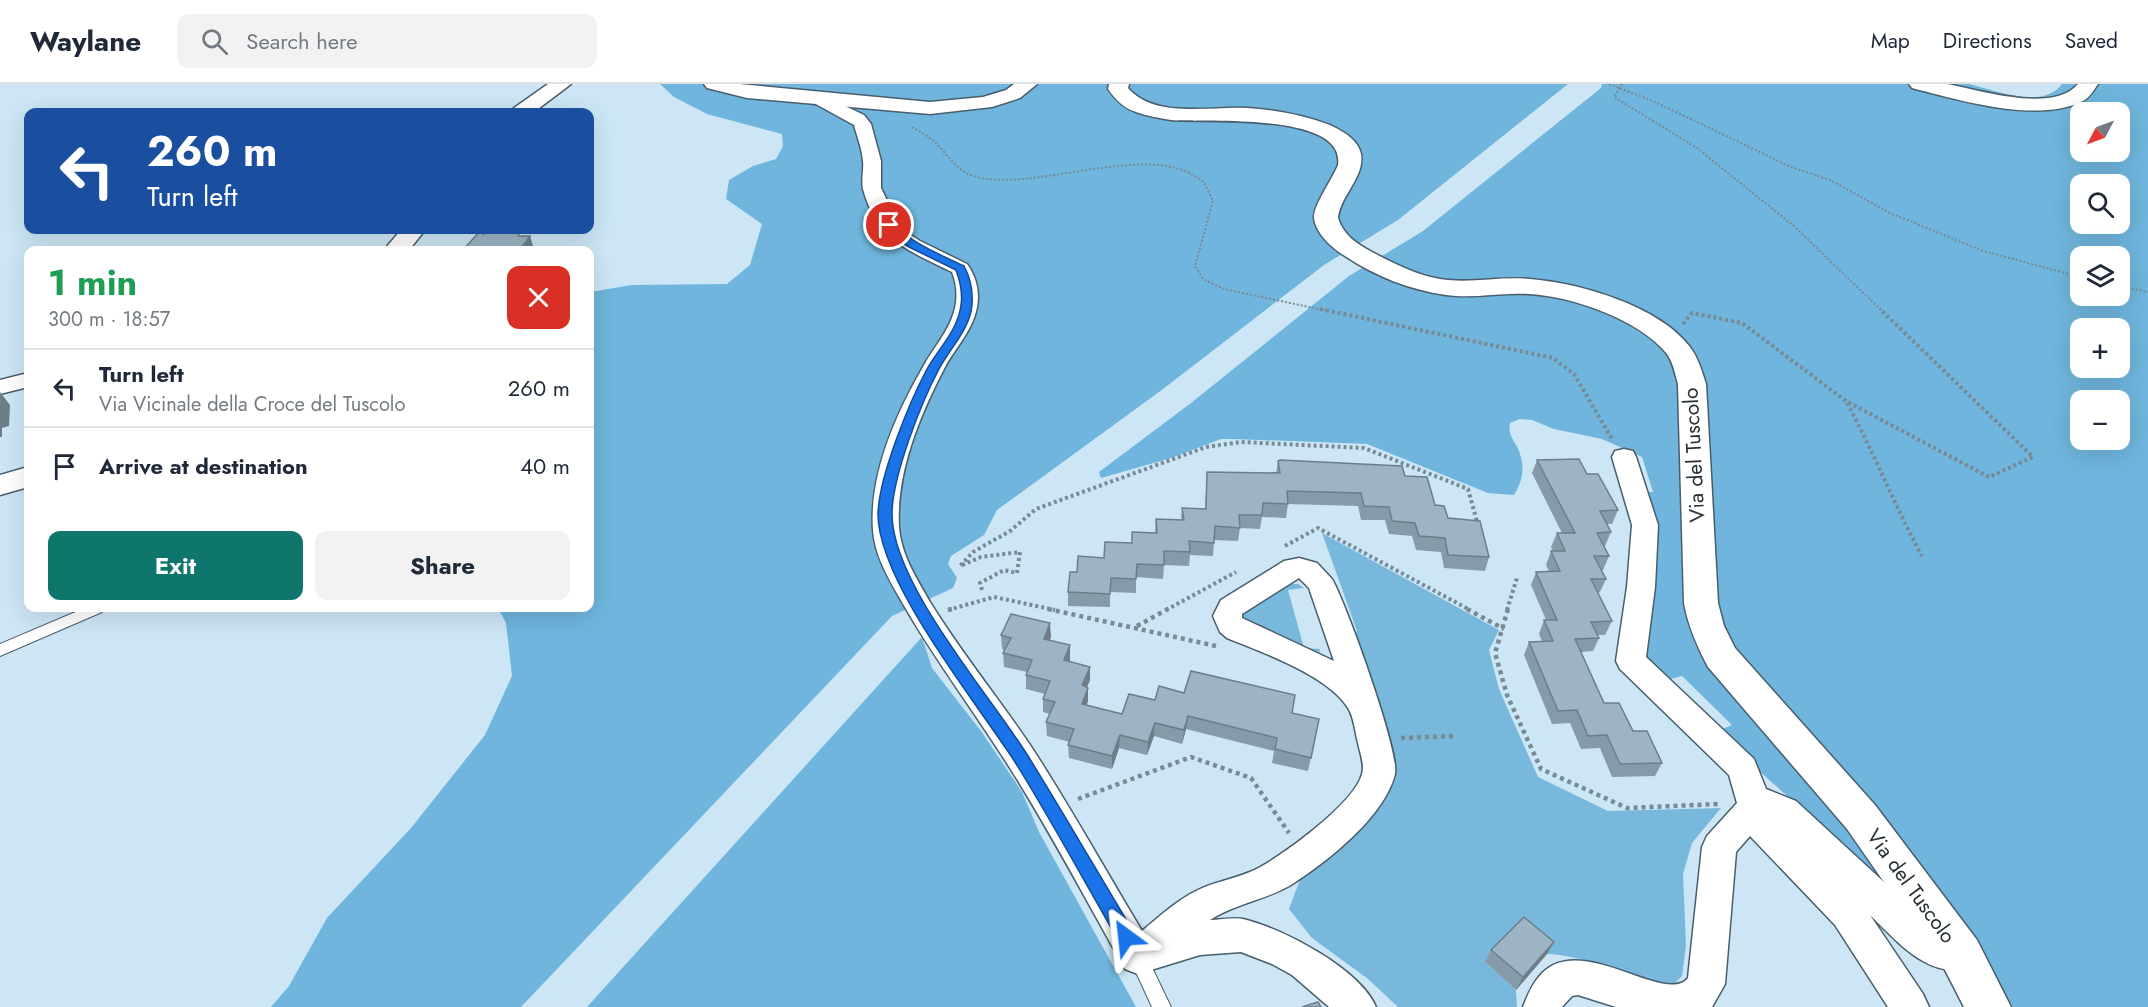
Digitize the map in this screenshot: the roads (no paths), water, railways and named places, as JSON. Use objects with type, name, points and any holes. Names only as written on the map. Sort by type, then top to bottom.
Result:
[{"type":"street","points":[[527,108],[561,84]]},
{"type":"street","points":[[714,84],[735,90],[820,99],[949,108],[1001,99],[1027,84]]},
{"type":"street","name":"Via del Tuscolo","points":[[1119,84],[1121,94],[1127,100],[1152,111],[1238,114],[1285,120],[1318,128],[1334,136],[1350,152],[1352,162],[1327,211],[1326,220],[1333,232],[1361,258],[1414,280],[1460,289],[1508,285],[1537,287],[1569,294],[1650,326],[1680,351],[1692,384],[1701,603],[1706,626],[1721,657],[1861,817],[1961,954],[1988,1007]]},
{"type":"street","points":[[1919,84],[1954,88],[1999,101],[2051,104],[2069,101],[2082,95],[2088,84]]},
{"type":"street","points":[[820,99],[858,119],[862,124],[872,161],[872,188],[889,225],[899,236],[913,245],[960,268],[966,283],[967,306],[961,325],[934,368],[915,406],[895,465],[886,504],[886,532],[891,553],[925,617],[1022,759],[1138,957]]},
{"type":"street","points":[[399,246],[410,234]]},
{"type":"street","points":[[0,387],[24,381]]},
{"type":"street","points":[[1624,457],[1645,525],[1641,587],[1631,661],[1743,768],[1752,808],[1848,912],[1910,1007]]},
{"type":"street","points":[[0,485],[24,478]]},
{"type":"street","points":[[1138,957],[1203,906],[1223,896],[1269,880],[1305,855],[1332,834],[1374,788],[1380,772],[1365,706],[1322,586],[1313,572],[1303,567],[1294,568],[1231,607],[1227,616],[1230,624],[1237,630],[1309,659],[1345,683],[1365,706]]},
{"type":"street","points":[[1542,1007],[1551,990],[1562,980],[1578,977],[1662,1004],[1682,1006],[1698,996],[1706,984],[1719,847],[1752,808],[1767,803],[1784,811],[1924,943],[1943,952],[1961,954]]},
{"type":"street","points":[[1138,957],[1200,938],[1241,935],[1305,963],[1357,1007]]},
{"type":"lane","points":[[0,650],[88,612]]},
{"type":"lane","points":[[1138,957],[1162,1007]]}]
